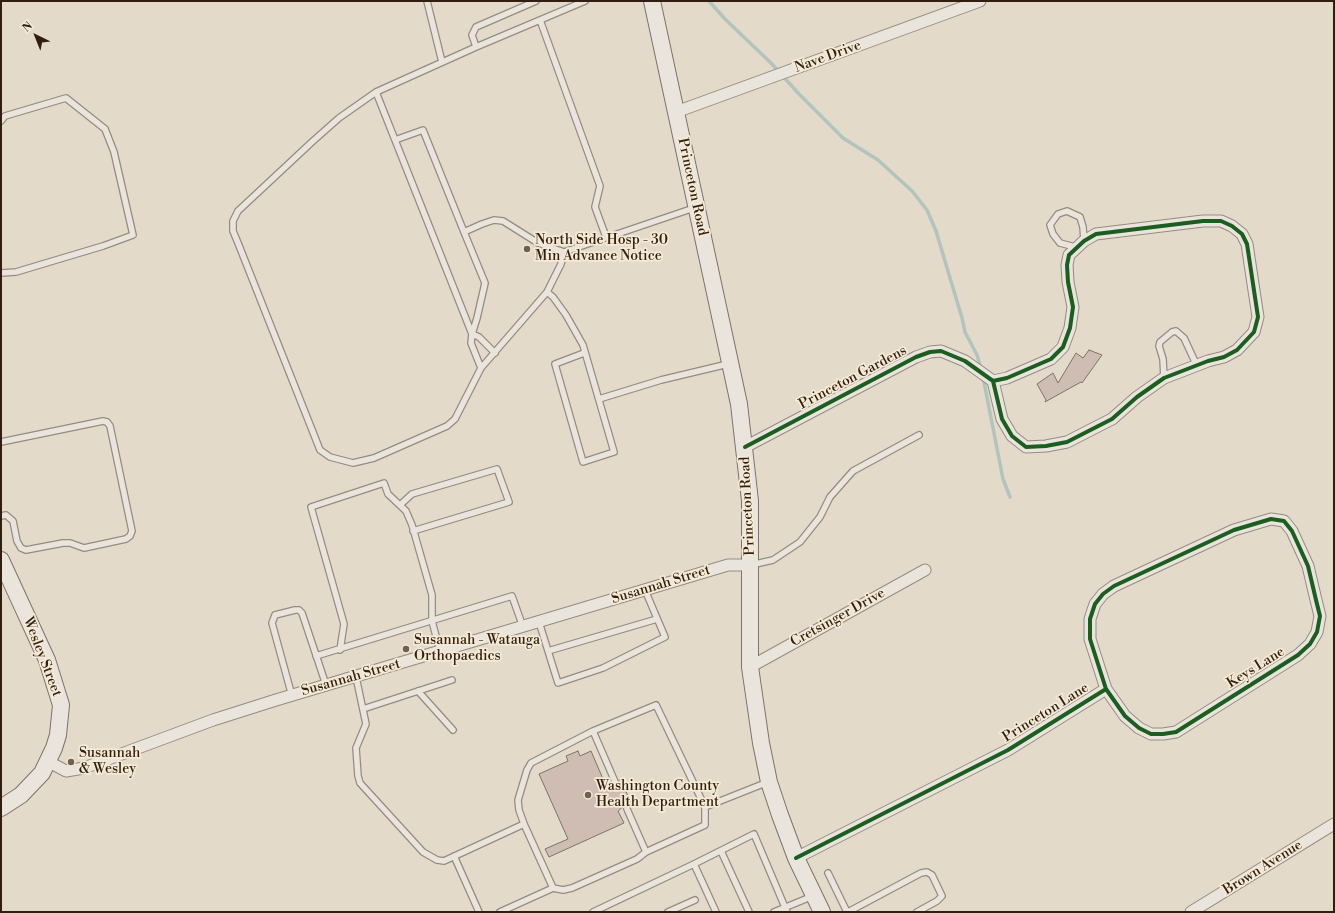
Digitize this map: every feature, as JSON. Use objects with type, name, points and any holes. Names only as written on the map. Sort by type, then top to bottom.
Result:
[{"type":"street","name":"Princeton Road","points":[[652,1],[730,363],[745,447],[750,501],[750,667],[761,743],[769,782],[796,858],[822,912]]},
{"type":"street","name":"Nave Drive","points":[[676,112],[980,1]]},
{"type":"street","points":[[1204,221],[1221,222],[1232,226],[1242,234],[1247,244],[1258,316],[1254,332],[1237,350],[1224,358],[1164,378],[1137,397],[1112,419],[1067,442],[1046,446],[1026,447],[1012,436],[1002,419],[993,381],[1007,378],[1051,359],[1063,347],[1070,328],[1073,307],[1068,282],[1067,265],[1069,255],[1080,244],[1096,234],[1204,221]]},
{"type":"street","name":"Princeton Gardens","points":[[745,447],[916,357],[930,352],[941,351],[965,361],[993,381]]},
{"type":"street","name":"Princeton Lane","points":[[796,858],[1008,750],[1106,689],[1090,639],[1090,619],[1095,604],[1103,594],[1114,586],[1234,530],[1271,519],[1284,521]]},
{"type":"street","name":"Keys Lane","points":[[1106,689],[1126,716],[1139,728],[1151,734],[1176,732],[1298,655],[1310,644],[1317,632],[1320,616],[1308,566],[1292,531],[1284,521]]},
{"type":"street","name":"Wesley Street","points":[[1,560],[47,660],[61,705],[58,735],[42,772],[21,795],[1,808]]},
{"type":"street","name":"Susannah Street","points":[[47,761],[66,771],[84,768],[213,720],[326,685],[728,565],[750,565]]},
{"type":"street","name":"Cretsinger Drive","points":[[750,667],[925,570]]},
{"type":"street","name":"Brown Avenue","points":[[1191,912],[1334,824]]},
{"type":"lane","points":[[427,1],[442,62]]},
{"type":"lane","points":[[476,47],[472,35],[476,27],[536,1]]},
{"type":"lane","points":[[564,252],[561,264],[547,292],[481,368],[455,419],[447,426],[369,460],[353,463],[330,457],[320,450],[233,231],[233,221],[238,210],[339,118],[376,92],[476,47],[585,1]]},
{"type":"lane","points":[[540,20],[600,186],[595,207],[606,237]]},
{"type":"lane","points":[[376,92],[472,334],[479,337],[495,353]]},
{"type":"lane","points":[[1,121],[5,116],[66,98],[105,129],[114,152],[133,235],[103,246],[24,270],[1,273]]},
{"type":"lane","points":[[395,140],[423,130],[485,283],[471,343],[481,368]]},
{"type":"lane","points":[[464,232],[494,220],[503,221],[538,243],[564,252],[697,207]]},
{"type":"lane","points":[[1067,211],[1080,217],[1083,226],[1080,244],[1060,243],[1053,234],[1050,225],[1058,214],[1067,211]]},
{"type":"lane","points":[[547,292],[553,297],[566,315],[583,345],[584,353],[614,452],[583,462],[555,364],[584,353]]},
{"type":"lane","points":[[1164,378],[1163,359],[1159,346],[1160,342],[1172,332],[1176,331],[1184,338],[1197,366]]},
{"type":"lane","points":[[599,399],[661,380],[730,363]]},
{"type":"lane","points":[[1,442],[103,421],[107,422],[110,426],[132,531],[130,536],[126,539],[84,548],[70,543],[63,543],[26,550],[21,548],[17,541],[13,521],[6,515],[1,516]]},
{"type":"lane","points":[[750,565],[773,560],[800,542],[820,517],[830,497],[853,471],[919,435]]},
{"type":"lane","points":[[400,506],[412,494],[497,470],[509,502],[413,531]]},
{"type":"lane","points":[[340,650],[344,624],[311,507],[384,483],[388,494],[406,511],[413,531],[432,595],[432,621],[440,652]]},
{"type":"lane","points":[[539,622],[558,683],[603,668],[665,637],[645,590]]},
{"type":"lane","points":[[316,656],[340,650],[512,596],[523,627]]},
{"type":"lane","points":[[292,696],[272,623],[275,615],[299,610],[302,613],[326,685]]},
{"type":"lane","points":[[548,651],[657,618]]},
{"type":"lane","points":[[356,677],[366,724],[356,748],[360,783],[430,858],[444,861],[524,824]]},
{"type":"lane","points":[[363,709],[452,680]]},
{"type":"lane","points":[[418,691],[453,730]]},
{"type":"lane","points":[[500,912],[554,888],[563,890],[572,888],[637,859],[646,852],[705,825],[705,807],[656,705],[593,731],[531,763],[527,770],[518,800],[519,810],[554,888]]},
{"type":"lane","points":[[593,731],[616,784]]},
{"type":"lane","points":[[705,807],[769,782]]},
{"type":"lane","points":[[627,809],[646,852]]},
{"type":"lane","points":[[593,912],[754,834],[786,910]]},
{"type":"lane","points":[[721,851],[749,912]]},
{"type":"lane","points":[[454,856],[479,912]]},
{"type":"lane","points":[[694,864],[716,912]]},
{"type":"lane","points":[[828,873],[848,912],[921,873],[927,872],[932,875],[942,896],[937,901],[917,912]]},
{"type":"lane","points":[[774,912],[786,910],[814,896]]},
{"type":"lane","points":[[668,912],[695,900]]},
{"type":"building","points":[[1089,350],[1102,355],[1082,383],[1081,382],[1045,402],[1046,400],[1037,384],[1053,373],[1058,383],[1076,353],[1083,358]]},
{"type":"building","name":"Washington County Health Department","points":[[578,751],[580,756],[591,751],[606,786],[611,783],[614,788],[618,788],[620,785],[620,779],[632,804],[625,805],[618,811],[624,823],[549,857],[545,849],[568,839],[539,774],[568,761],[566,756]]},
{"type":"waterway","points":[[709,1],[843,138],[878,160],[912,191],[927,210],[936,231],[965,332],[977,355],[981,369]]},
{"type":"waterway","points":[[983,377],[1003,479],[1010,497]]},
{"type":"cycle path","points":[[745,447],[916,357],[930,352],[941,351],[965,361],[993,381],[1007,378],[1051,359],[1063,347],[1070,328],[1073,307],[1068,282],[1067,265],[1069,255],[1084,241],[1096,234],[1203,221],[1221,221],[1232,226],[1242,234],[1247,244],[1258,317],[1254,332],[1237,350],[1224,357],[1208,361],[1164,378],[1137,397],[1112,419],[1067,442],[1046,446],[1026,447],[1012,436],[1002,419],[993,381]]},
{"type":"cycle path","points":[[796,858],[1008,750],[1106,689],[1090,639],[1090,619],[1095,604],[1103,594],[1114,586],[1234,530],[1271,519],[1284,521],[1292,531],[1308,566],[1320,616],[1317,632],[1310,644],[1298,655],[1176,732],[1151,734],[1139,728],[1125,716],[1106,689]]},
{"type":"place","name":"North Side Hosp - 30 Min Advance Notice","points":[[527,249]]},
{"type":"place","name":"Susannah - Watauga Orthopaedics","points":[[406,649]]},
{"type":"place","name":"Susannah & Wesley","points":[[71,762]]},
{"type":"place","name":"Washington County Health Department","points":[[588,795]]}]
